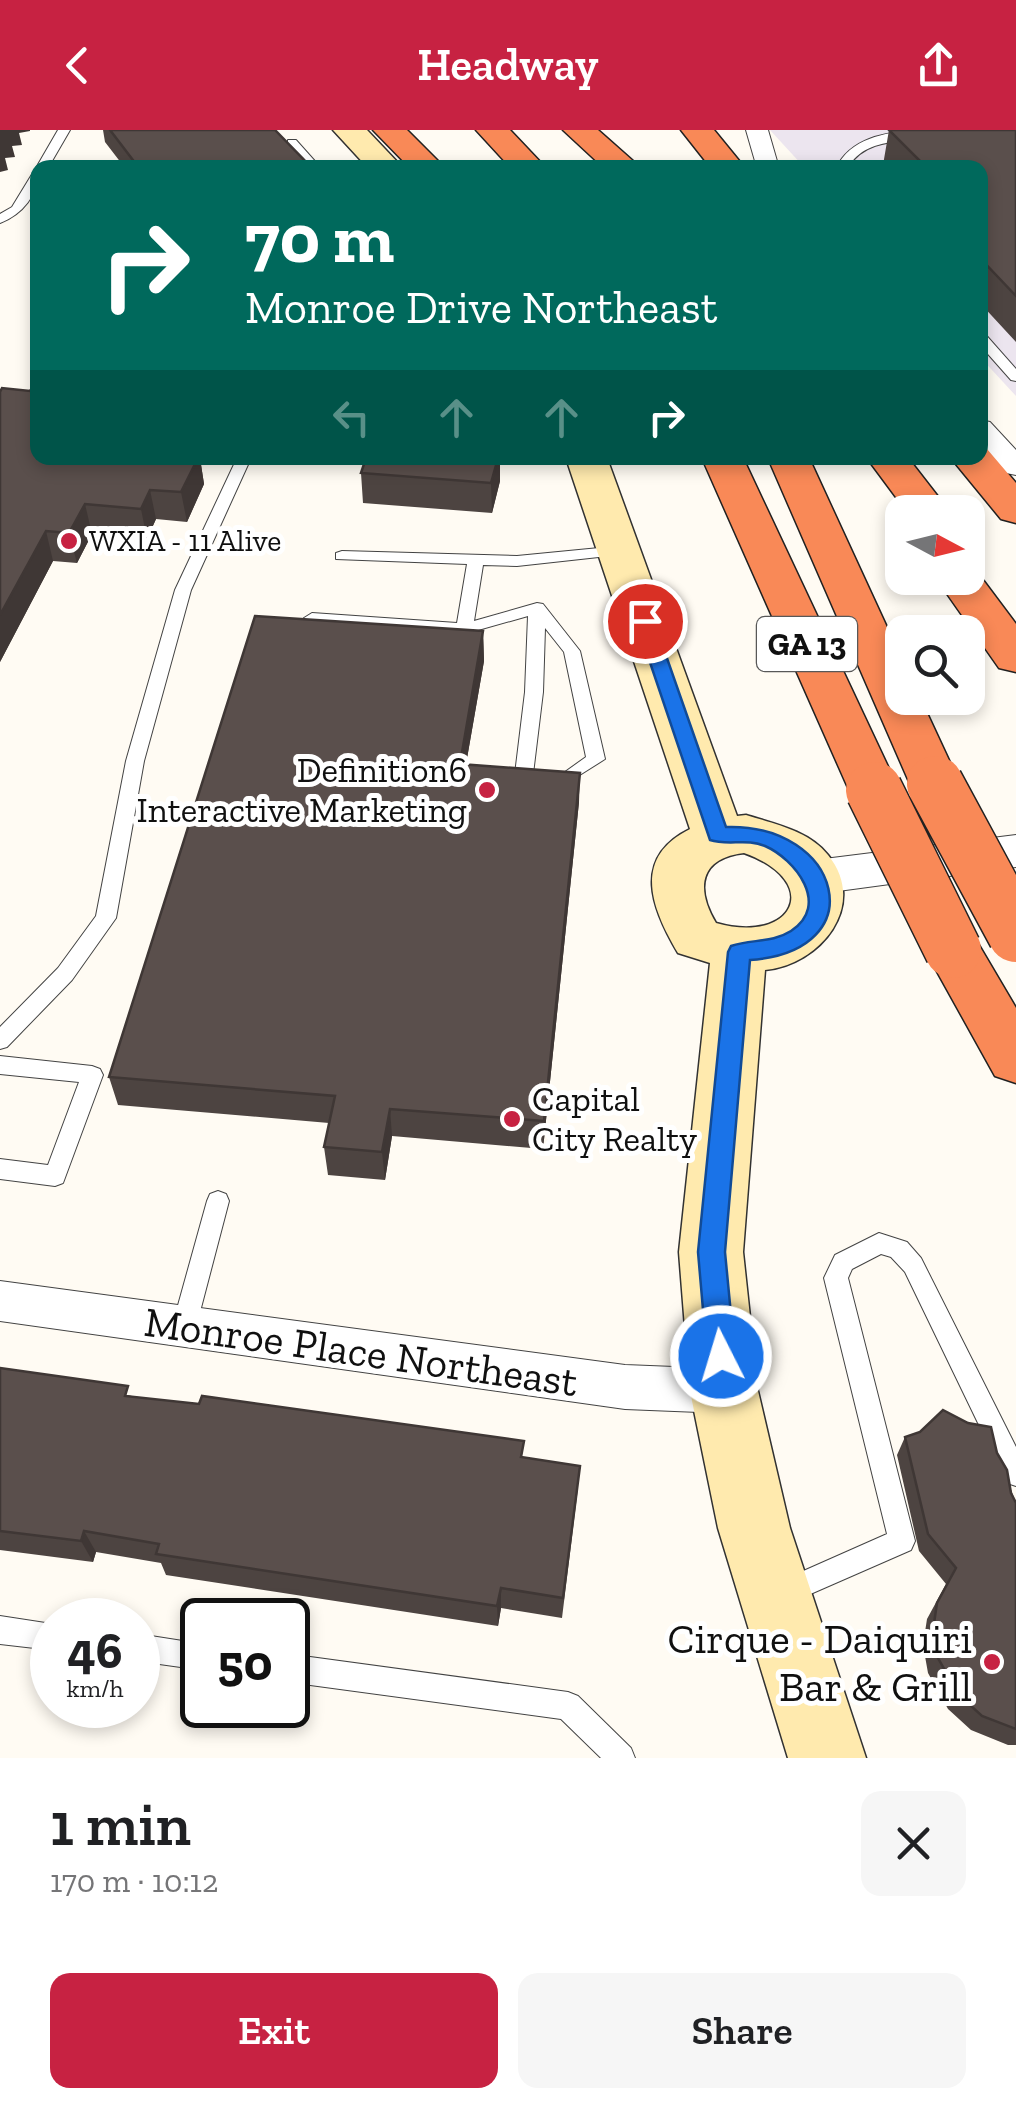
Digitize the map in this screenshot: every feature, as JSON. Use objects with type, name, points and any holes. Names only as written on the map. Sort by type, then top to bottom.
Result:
[{"type":"highway","points":[[388,130],[420,160]]},
{"type":"highway","points":[[492,130],[522,160]]},
{"type":"highway","points":[[548,130],[579,160]]},
{"type":"highway","points":[[579,130],[615,160]]},
{"type":"highway","points":[[608,130],[632,160]]},
{"type":"highway","points":[[697,130],[721,160]]},
{"type":"highway","points":[[695,465],[710,484],[731,478]]},
{"type":"highway","name":"GA 13","points":[[791,465],[936,784],[1016,934]]},
{"type":"highway","points":[[873,465],[896,495]]},
{"type":"highway","points":[[892,465],[916,495]]},
{"type":"highway","points":[[978,465],[1016,510]]},
{"type":"highway","name":"GA 13","points":[[731,478],[952,950],[1016,1058]]},
{"type":"highway","points":[[985,585],[1016,626]]},
{"type":"highway","points":[[971,595],[1016,656]]},
{"type":"main road","points":[[348,130],[378,160]]},
{"type":"main road","points":[[589,465],[718,835]]},
{"type":"main road","points":[[718,835],[769,838],[802,858],[816,877],[819,912],[804,935],[774,950],[739,952],[697,938],[675,898],[678,872],[689,852],[718,835]]},
{"type":"main road","points":[[739,952],[712,1252],[724,1391],[754,1528],[827,1758]]},
{"type":"street","points":[[757,130],[766,160]]},
{"type":"street","points":[[988,437],[1016,467]]},
{"type":"street","points":[[816,877],[1016,851]]},
{"type":"street","name":"Monroe Place Northeast","points":[[0,1300],[626,1387],[724,1391]]},
{"type":"lane","points":[[47,160],[64,130]]},
{"type":"lane","points":[[844,160],[874,140],[951,130]]},
{"type":"lane","points":[[292,142],[308,160]]},
{"type":"lane","points":[[0,219],[17,209],[30,187]]},
{"type":"lane","points":[[988,346],[1016,377]]},
{"type":"lane","points":[[0,1041],[66,974],[106,918],[135,761],[183,590],[241,465]]},
{"type":"lane","points":[[342,556],[516,561],[620,550]]},
{"type":"lane","points":[[464,628],[476,560]]},
{"type":"lane","points":[[312,618],[464,628],[537,608]]},
{"type":"lane","points":[[524,774],[534,692],[537,608]]},
{"type":"lane","points":[[537,608],[572,651],[596,759],[567,777]]},
{"type":"lane","points":[[0,1065],[92,1075],[54,1176],[0,1169]]},
{"type":"lane","points":[[184,1327],[218,1200]]},
{"type":"lane","points":[[776,1596],[902,1541],[836,1278],[843,1262],[879,1242],[899,1249],[912,1265],[1016,1474]]},
{"type":"lane","points":[[0,1630],[30,1633]]},
{"type":"lane","points":[[310,1671],[568,1706],[622,1758]]},
{"type":"shaded area","points":[[770,130],[1016,130],[1016,396],[988,366],[988,160],[798,160]]},
{"type":"building","points":[[110,130],[275,130],[304,160],[133,160]]},
{"type":"building","points":[[889,130],[1016,130],[1016,296],[988,266],[988,160],[919,160]]},
{"type":"building","name":"WXIA - 11 Alive","points":[[2,388],[30,391],[30,465],[194,465],[181,492],[150,490],[141,509],[85,504],[69,533],[46,531],[0,615],[0,392]]},
{"type":"building","points":[[364,465],[496,465],[491,483],[361,473]]},
{"type":"building","points":[[255,616],[483,631],[460,764],[580,773],[544,1121],[390,1109],[382,1152],[324,1147],[335,1096],[109,1077]]},
{"type":"building","points":[[0,1368],[128,1386],[125,1396],[199,1404],[202,1396],[524,1441],[521,1457],[580,1466],[563,1598],[501,1588],[497,1606],[156,1554],[159,1544],[84,1531],[81,1541],[0,1531]]},
{"type":"building","points":[[943,1410],[968,1423],[991,1427],[1016,1503],[1016,1729],[982,1716],[959,1695],[938,1658],[933,1630],[937,1603],[956,1568],[928,1534],[905,1437],[920,1432]]},
{"type":"place","name":"WXIA - 11 Alive","points":[[69,541]]},
{"type":"place","name":"Definition6 Interactive Marketing","points":[[487,790]]},
{"type":"place","name":"Capital City Realty","points":[[512,1119]]},
{"type":"place","name":"Cirque - Daiquiri Bar & Grill","points":[[992,1662]]},
{"type":"route","points":[[645,621],[718,835],[769,838],[802,858],[816,877],[819,912],[804,935],[774,950],[739,952],[712,1252],[721,1356]]}]
